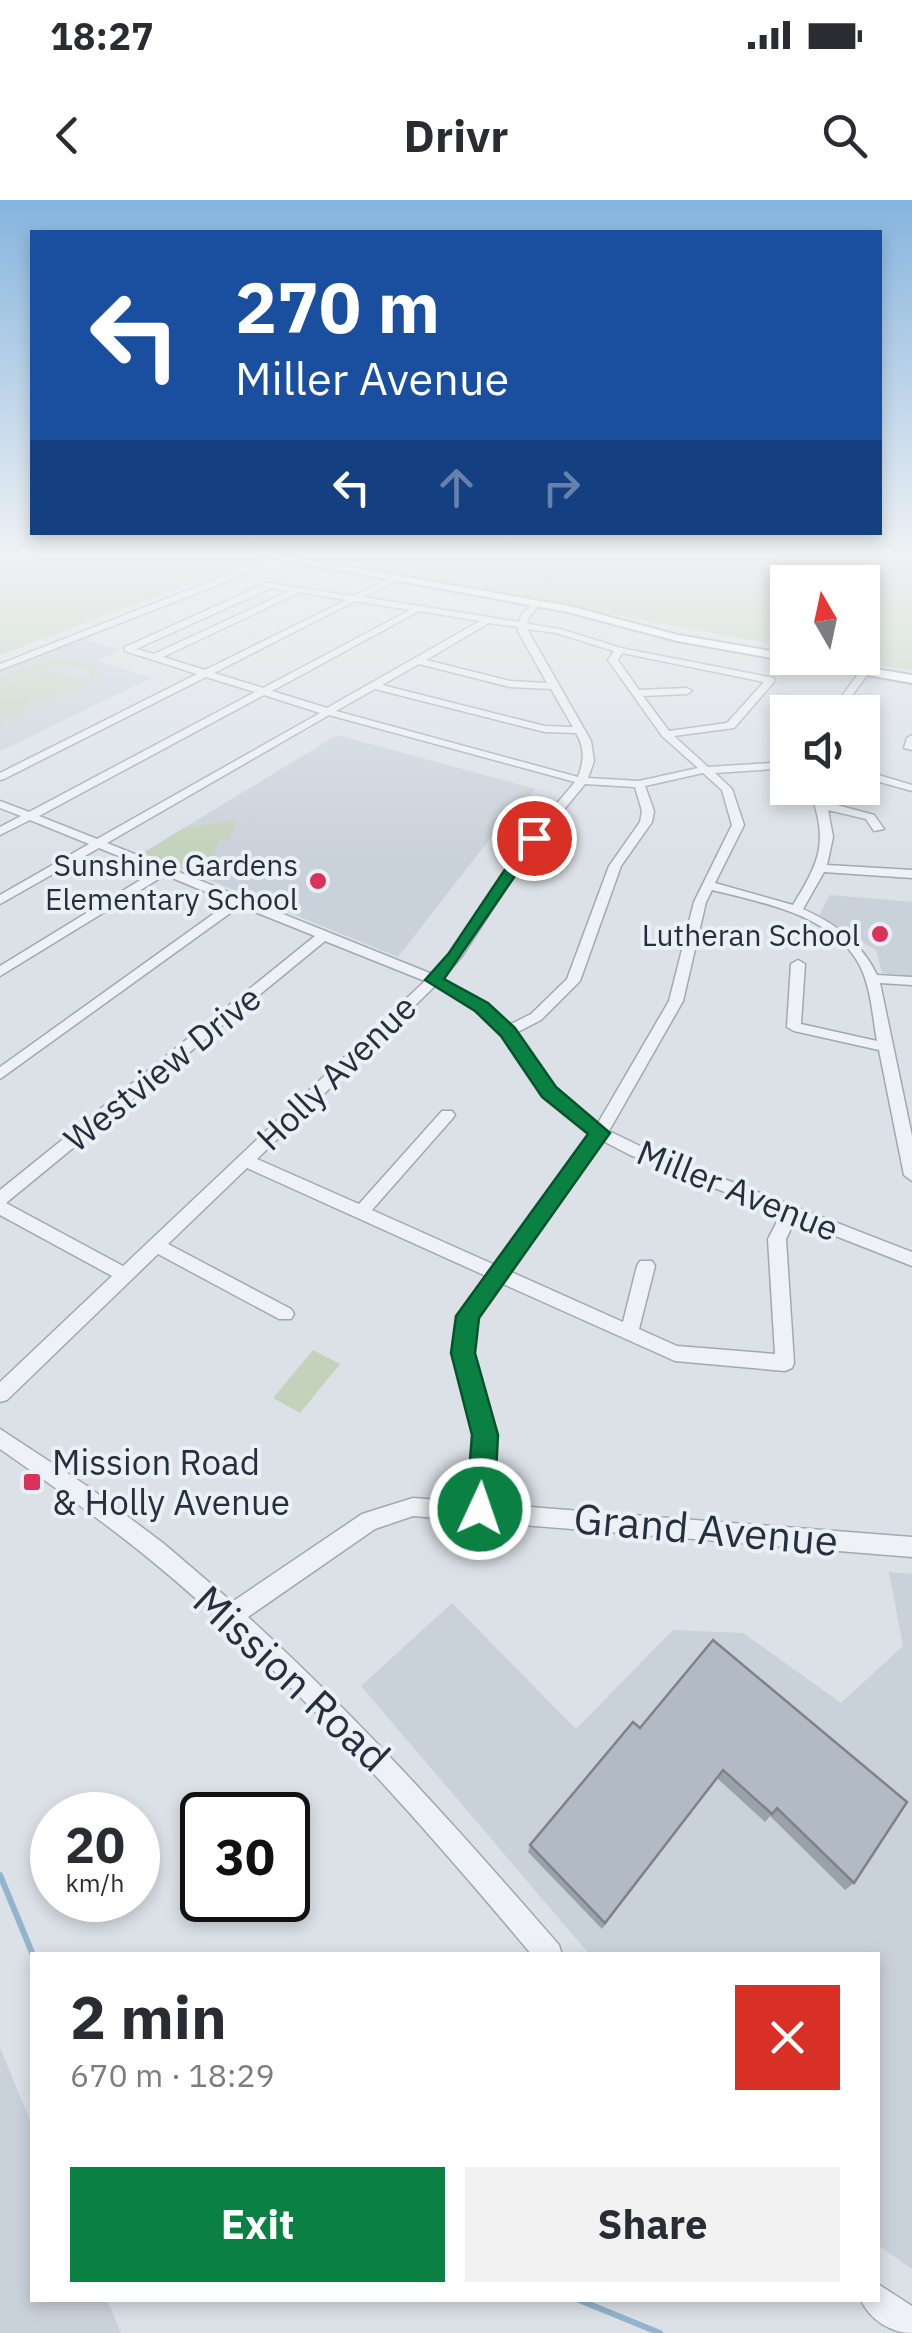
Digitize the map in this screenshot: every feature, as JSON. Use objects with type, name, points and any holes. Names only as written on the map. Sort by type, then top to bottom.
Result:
[{"type":"main road","points":[[880,674],[912,679]]},
{"type":"street","points":[[154,658],[328,712],[582,781],[639,784],[704,770],[770,765]]},
{"type":"street","points":[[0,777],[241,658]]},
{"type":"street","points":[[0,832],[328,658]]},
{"type":"street","points":[[0,900],[423,658]]},
{"type":"street","points":[[538,658],[580,730],[589,756],[582,781]]},
{"type":"street","points":[[480,1509],[485,1435],[463,1353],[462,1333],[468,1316],[600,1133],[676,1001],[708,884],[738,826],[727,789],[666,734],[614,658]]},
{"type":"street","points":[[657,658],[771,680],[730,726],[666,734]]},
{"type":"street","points":[[419,660],[510,684],[554,686]]},
{"type":"street","points":[[375,686],[545,730],[580,730]]},
{"type":"street","points":[[637,693],[686,691]]},
{"type":"street","points":[[912,738],[908,746],[912,747]]},
{"type":"street","points":[[880,778],[912,788]]},
{"type":"street","name":"Holly Avenue","points":[[0,1394],[434,980],[456,956],[530,843],[582,781]]},
{"type":"street","points":[[508,1032],[536,1017],[573,982],[615,866],[646,822],[639,784]]},
{"type":"street","name":"Miller Avenue","points":[[0,804],[434,980],[481,1007],[508,1032],[549,1092],[600,1133],[636,1152],[912,1258]]},
{"type":"street","points":[[796,911],[822,868],[828,834],[823,805],[870,817],[878,829]]},
{"type":"street","points":[[822,868],[912,874]]},
{"type":"street","points":[[0,972],[164,870]]},
{"type":"street","points":[[708,884],[796,911],[858,948],[872,978],[911,1165]]},
{"type":"street","points":[[0,1074],[239,901]]},
{"type":"street","name":"Westview Drive","points":[[0,1199],[323,936]]},
{"type":"street","points":[[798,964],[794,1027],[886,1048]]},
{"type":"street","points":[[872,978],[912,982]]},
{"type":"street","points":[[362,1211],[447,1115]]},
{"type":"street","points":[[245,1160],[675,1352],[785,1362],[777,1239],[790,1212]]},
{"type":"street","points":[[0,1207],[125,1274]]},
{"type":"street","points":[[156,1245],[285,1314]]},
{"type":"street","points":[[629,1334],[646,1266]]},
{"type":"street","name":"Mission Road","points":[[0,1438],[98,1506],[232,1615],[384,1761],[546,1952]]},
{"type":"street","name":"Grand Avenue","points":[[232,1615],[383,1515],[430,1506],[912,1547]]},
{"type":"shaded area","points":[[34,658],[104,658],[97,661],[151,678],[0,751],[0,671]]},
{"type":"shaded area","points":[[337,735],[536,789],[502,823],[398,957],[143,853]]},
{"type":"shaded area","name":"Lutheran School","points":[[830,895],[912,902],[912,976],[882,973],[876,950],[818,917]]},
{"type":"shaded area","points":[[889,1572],[912,1574],[912,2269],[880,2246],[880,1952],[587,1952],[361,1686],[452,1603],[576,1729],[673,1630],[743,1633],[841,1703],[903,1646]]},
{"type":"shaded area","points":[[0,2048],[30,2120],[30,2302],[108,2302],[121,2333],[0,2333]]},
{"type":"green space","points":[[56,658],[94,666],[99,678],[0,724],[0,720],[91,678],[87,668],[51,665],[0,684],[0,679]]},
{"type":"green space","points":[[880,658],[912,658],[912,671],[880,665]]},
{"type":"green space","points":[[47,669],[80,682],[0,715],[0,688]]},
{"type":"green space","points":[[238,820],[228,840],[220,840],[207,863],[192,873],[143,853],[184,828]]},
{"type":"green space","points":[[313,1350],[340,1364],[300,1413],[273,1398]]},
{"type":"building","points":[[713,1640],[907,1802],[854,1883],[777,1808],[772,1814],[723,1770],[605,1923],[530,1845],[633,1722],[640,1728]]},
{"type":"waterway","points":[[0,1875],[32,1952]]},
{"type":"waterway","points":[[584,2302],[660,2333]]},
{"type":"place","name":"Sunshine Gardens Elementary School","points":[[318,881]]},
{"type":"place","name":"Lutheran School","points":[[880,934]]},
{"type":"place","name":"Mission Road & Holly Avenue","points":[[32,1482]]},
{"type":"route","points":[[480,1509],[485,1435],[463,1353],[462,1333],[468,1316],[600,1133],[549,1092],[508,1032],[481,1007],[434,980],[456,956],[534,838]]}]
